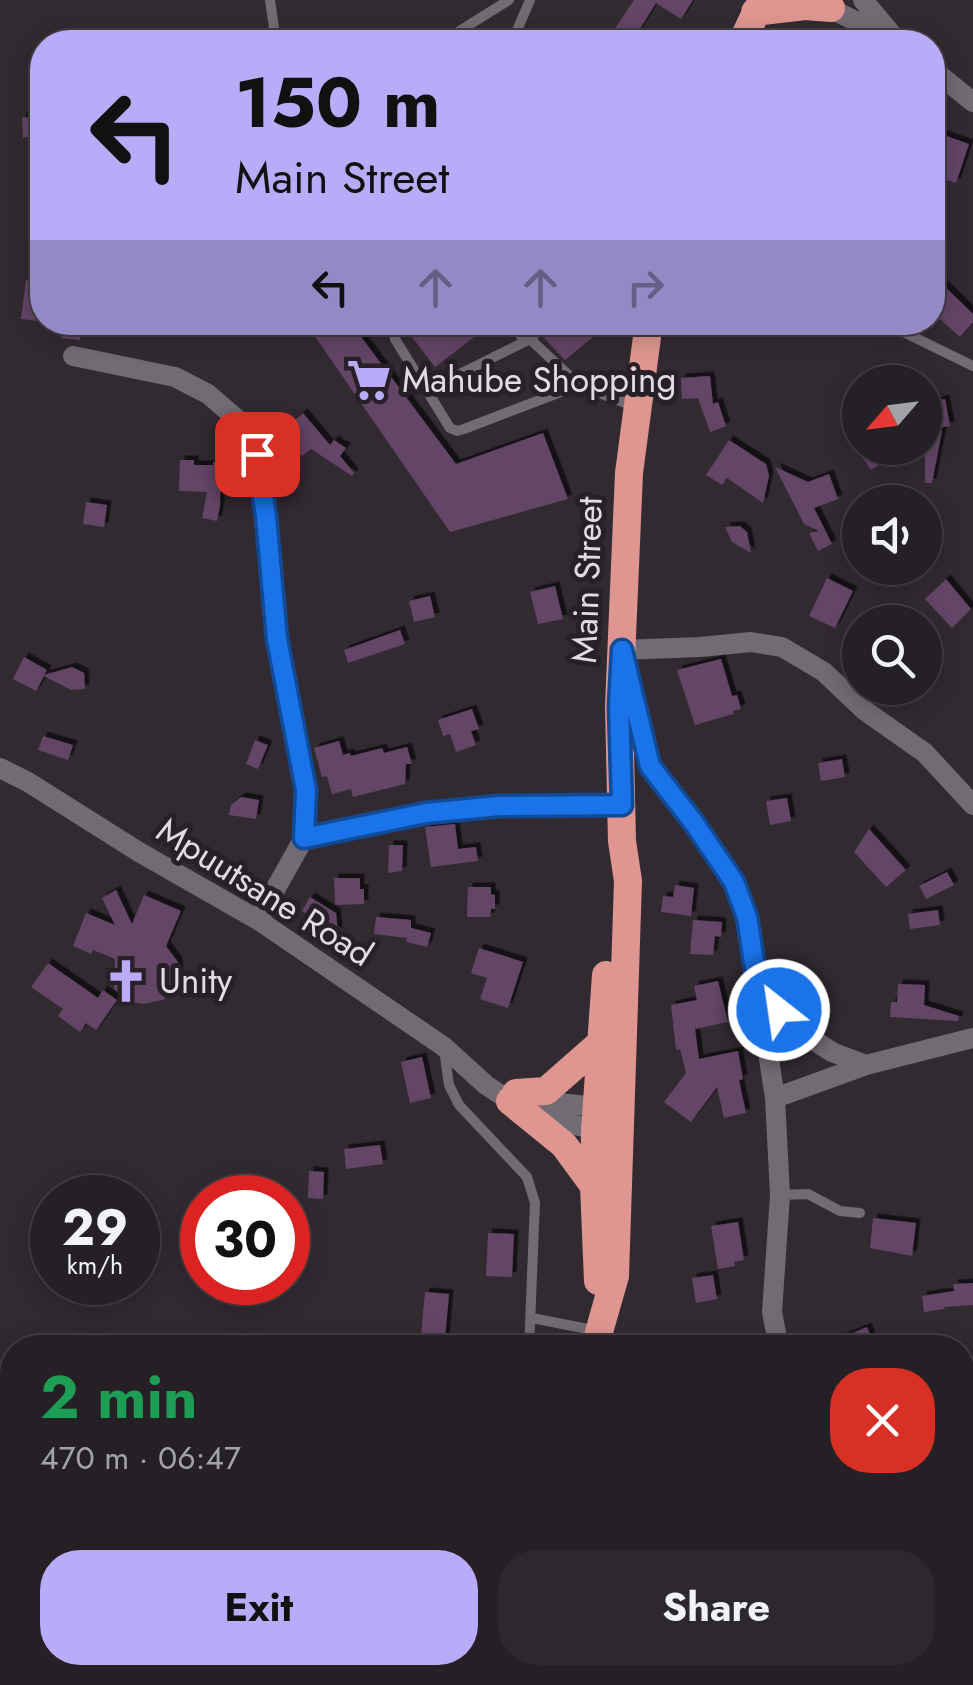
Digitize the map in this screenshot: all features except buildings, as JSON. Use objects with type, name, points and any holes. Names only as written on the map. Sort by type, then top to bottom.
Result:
[{"type":"highway","points":[[753,4],[822,4]]},
{"type":"highway","points":[[733,30],[753,4]]},
{"type":"highway","points":[[745,30],[753,4]]},
{"type":"highway","name":"Main Street","points":[[608,1120],[628,880],[622,841],[619,706],[629,473],[647,335]]},
{"type":"highway","name":"Main Street","points":[[608,1120],[603,1041],[611,880],[622,841]]},
{"type":"highway","points":[[513,1097],[546,1090],[603,1041]]},
{"type":"highway","points":[[513,1097],[564,1145],[594,1186]]},
{"type":"highway","points":[[598,1335],[594,1186],[608,1120]]},
{"type":"highway","points":[[599,1335],[615,1276],[608,1120]]},
{"type":"street","points":[[863,0],[888,30]]},
{"type":"street","points":[[822,4],[874,30]]},
{"type":"street","points":[[945,80],[973,102]]},
{"type":"street","points":[[73,356],[175,377],[208,394],[238,420],[257,454],[277,639],[306,790],[304,838],[258,920]]},
{"type":"street","points":[[776,1335],[772,1312],[780,1195],[775,1098],[747,917],[734,882],[650,766],[622,650],[751,642],[782,647],[824,672],[864,710],[924,753],[973,805]]},
{"type":"street","name":"Mpuutsane Road","points":[[0,768],[258,920],[443,1046],[486,1084],[513,1097],[549,1102],[608,1120]]},
{"type":"street","points":[[304,838],[426,813],[499,806],[622,805]]},
{"type":"street","points":[[758,988],[801,1032],[832,1052],[866,1064]]},
{"type":"street","points":[[775,1098],[866,1064],[973,1038]]},
{"type":"lane","points":[[270,0],[274,30]]},
{"type":"lane","points":[[461,30],[509,0]]},
{"type":"lane","points":[[517,30],[530,0]]},
{"type":"lane","points":[[394,335],[426,391],[456,431],[579,385]]},
{"type":"lane","points":[[520,335],[530,339],[579,385],[636,408]]},
{"type":"lane","points":[[426,391],[534,335]]},
{"type":"lane","points":[[910,335],[973,366]]},
{"type":"lane","points":[[443,1046],[449,1085],[459,1106],[527,1177],[535,1203],[530,1335]]},
{"type":"lane","points":[[780,1195],[808,1194],[840,1211],[860,1213]]},
{"type":"lane","points":[[532,1318],[583,1335]]},
{"type":"place","name":"Mahube Shopping","points":[[369,380]]},
{"type":"place","name":"Unity","points":[[126,981]]},
{"type":"route","points":[[257,454],[277,639],[306,790],[304,838],[426,813],[499,806],[622,805],[622,650],[650,766],[734,882],[747,917],[758,988],[779,1010]]}]
